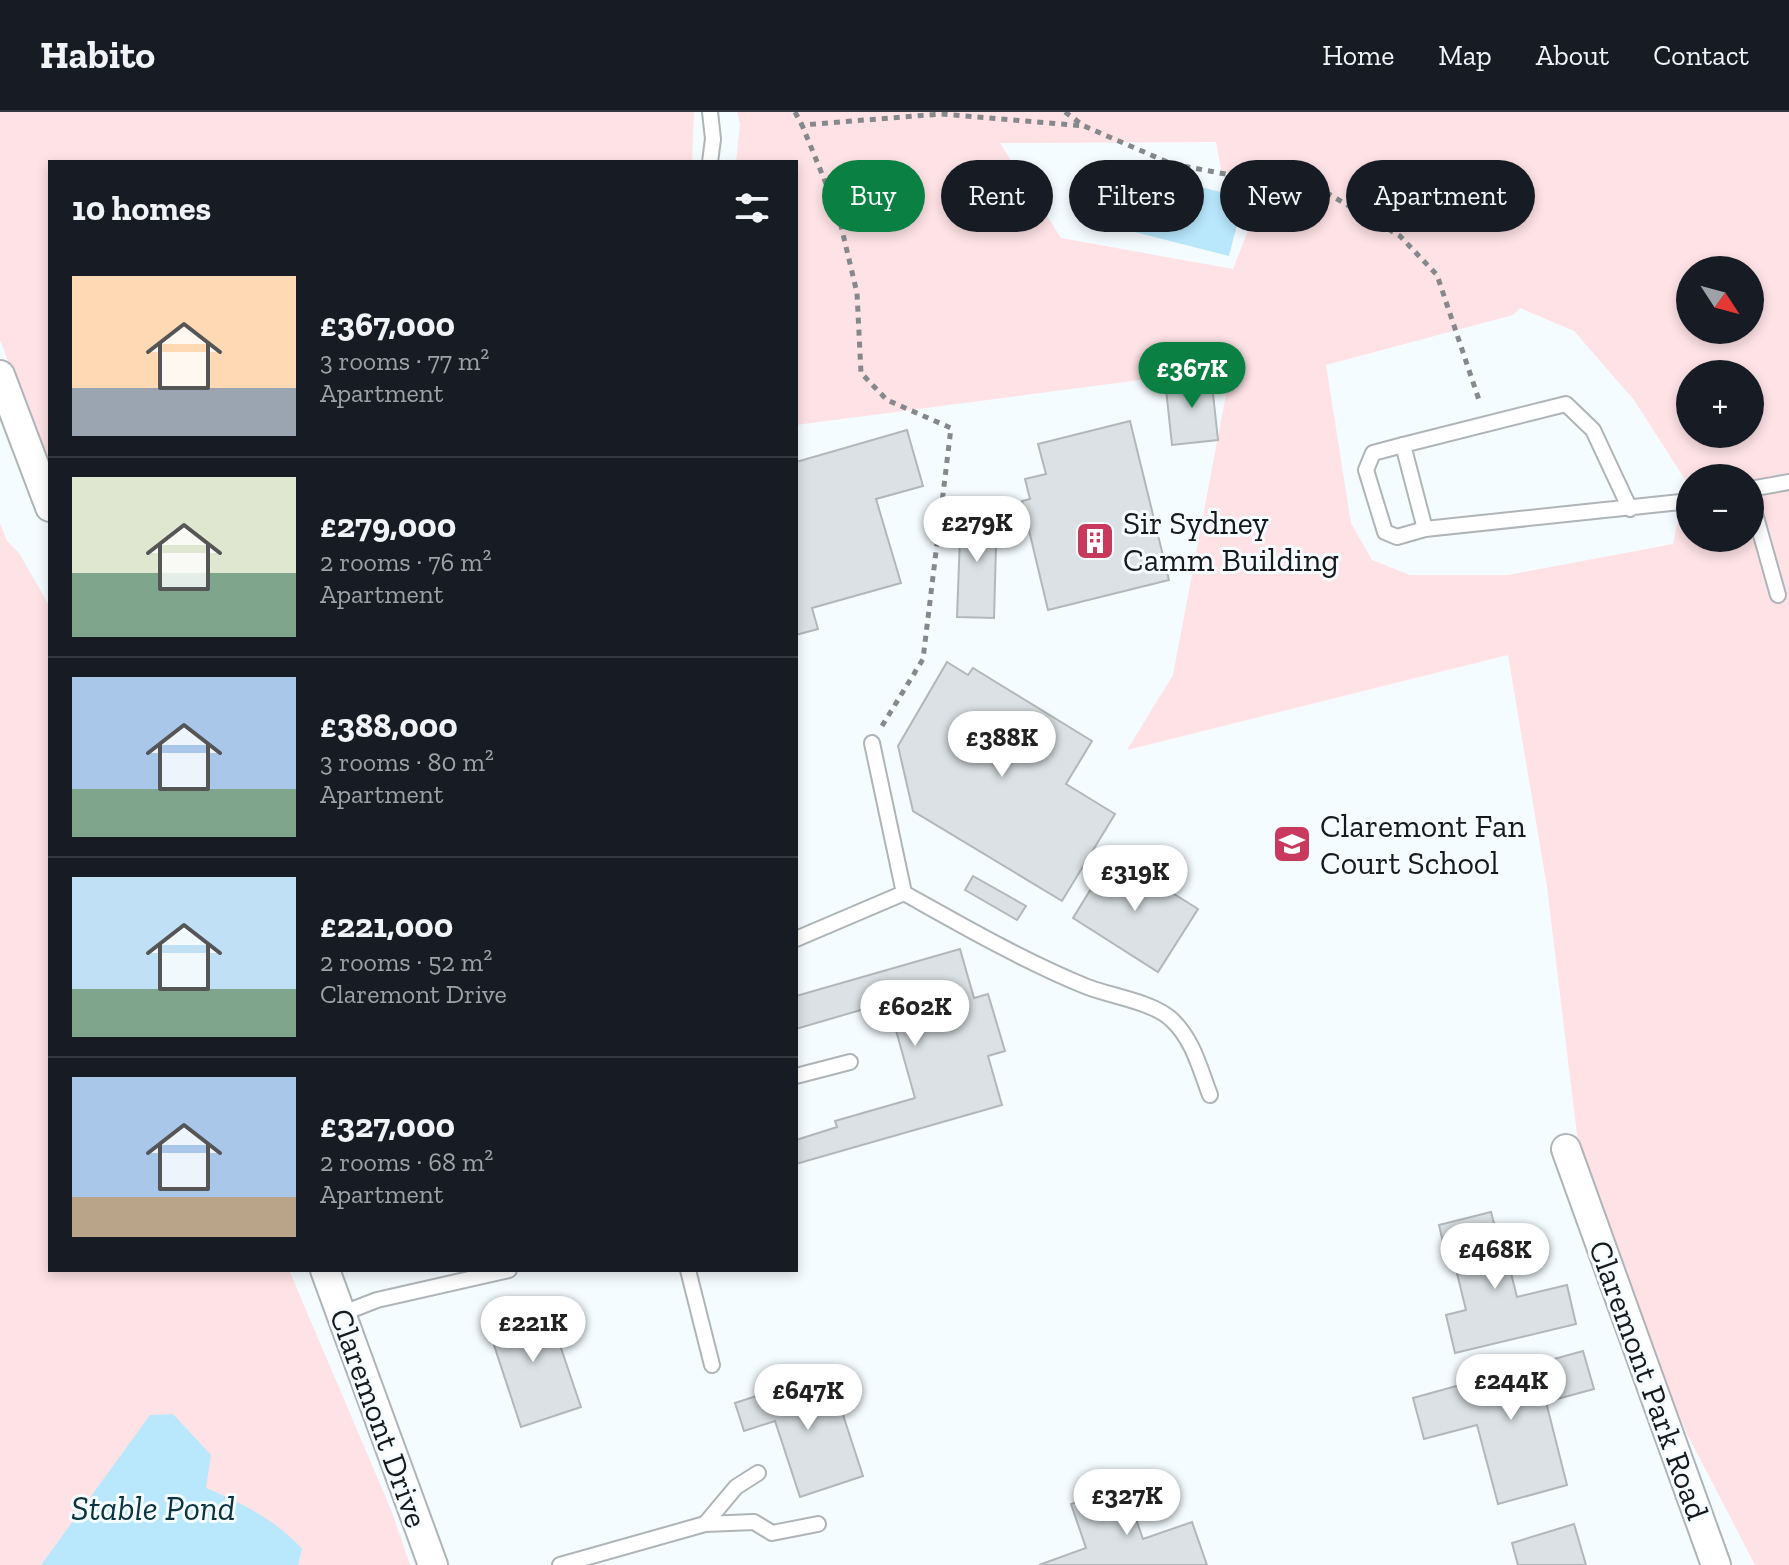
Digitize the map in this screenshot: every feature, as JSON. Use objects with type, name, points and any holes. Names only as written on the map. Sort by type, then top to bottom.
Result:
[{"type":"street","points":[[0,375],[48,502]]},
{"type":"street","name":"Claremont Park Road","points":[[1566,1149],[1716,1565]]},
{"type":"street","name":"Claremont Drive","points":[[326,1272],[433,1565]]},
{"type":"lane","points":[[710,112],[713,139],[710,160]]},
{"type":"lane","points":[[1630,509],[1593,430],[1566,404],[1373,453],[1366,470],[1385,532],[1397,537],[1425,529],[1630,509],[1676,503]]},
{"type":"lane","points":[[1403,445],[1425,529]]},
{"type":"lane","points":[[1764,486],[1789,482]]},
{"type":"lane","points":[[1764,546],[1778,595]]},
{"type":"lane","points":[[872,743],[904,893],[1021,957],[1170,1018],[1192,1046],[1210,1095]]},
{"type":"lane","points":[[798,938],[904,893]]},
{"type":"lane","points":[[798,1075],[850,1062]]},
{"type":"lane","points":[[341,1314],[377,1300],[500,1272]]},
{"type":"lane","points":[[689,1272],[712,1365]]},
{"type":"lane","points":[[705,1524],[736,1487],[758,1473]]},
{"type":"lane","points":[[560,1565],[705,1524],[754,1522],[772,1533],[818,1524]]},
{"type":"path","points":[[795,112],[841,226],[857,293],[861,373],[887,400],[951,428],[923,659],[872,743]]},
{"type":"path","points":[[1065,112],[1084,126],[1172,164],[1327,193],[1400,236],[1437,275],[1486,423]]},
{"type":"path","points":[[802,125],[941,114],[1084,126]]},
{"type":"shaded area","points":[[0,112],[694,112],[692,160],[48,160],[48,465],[0,340]]},
{"type":"shaded area","points":[[737,112],[1789,112],[1789,1565],[1755,1565],[1684,1428],[1579,1151],[1547,887],[1508,655],[1127,750],[1173,675],[1231,368],[798,425],[798,160],[736,160],[740,124]],"holes":[[[1520,308],[1574,331],[1634,400],[1676,465],[1764,464],[1764,552],[1676,552],[1676,529],[1673,544],[1508,575],[1410,575],[1372,560],[1351,523],[1326,365],[1513,315]]]},
{"type":"shaded area","points":[[0,523],[7,541],[19,553],[48,604],[48,1272],[290,1272],[392,1512],[410,1565],[0,1565]]},
{"type":"water","points":[[1204,188],[1220,192],[1220,232],[1235,232],[1229,256],[1135,232],[1204,232]]},
{"type":"water","name":"Stable Pond","points":[[173,1414],[211,1455],[206,1488],[245,1506],[292,1538],[302,1549],[298,1565],[41,1565],[150,1415]]},
{"type":"building","points":[[1211,375],[1218,440],[1172,445],[1165,380]]},
{"type":"building","name":"Sir Sydney Camm Building","points":[[1130,421],[1169,580],[1048,610],[1022,501],[1030,499],[1025,479],[1046,474],[1038,444]]},
{"type":"building","points":[[907,430],[923,486],[876,499],[901,583],[812,608],[818,629],[798,634],[798,461]]},
{"type":"building","points":[[961,510],[997,511],[994,618],[957,617]]},
{"type":"building","points":[[947,662],[968,675],[973,668],[1092,741],[1066,784],[1115,814],[1062,901],[913,811],[898,746]]},
{"type":"building","points":[[1112,855],[1198,909],[1158,972],[1073,918]]},
{"type":"building","points":[[973,876],[1026,906],[1017,920],[965,890]]},
{"type":"building","points":[[960,949],[974,998],[988,994],[1005,1051],[988,1056],[1002,1105],[798,1163],[798,1139],[837,1127],[835,1121],[915,1098],[888,1002],[798,1028],[798,995]]},
{"type":"building","points":[[1491,1212],[1499,1242],[1503,1241],[1517,1297],[1567,1285],[1576,1324],[1455,1353],[1446,1315],[1466,1310],[1452,1253],[1446,1255],[1439,1225]]},
{"type":"building","points":[[545,1301],[581,1407],[521,1427],[486,1321]]},
{"type":"building","points":[[1583,1351],[1594,1389],[1546,1402],[1567,1485],[1498,1504],[1477,1425],[1424,1439],[1413,1398]]},
{"type":"building","points":[[829,1372],[863,1476],[800,1497],[775,1421],[744,1431],[735,1403]]},
{"type":"building","points":[[1124,1485],[1143,1539],[1192,1522],[1207,1565],[1039,1565],[1086,1548],[1071,1504]]},
{"type":"building","points":[[1574,1524],[1586,1565],[1518,1565],[1512,1543]]},
{"type":"place","name":"Sir Sydney Camm Building","points":[[1095,541]]},
{"type":"place","name":"Claremont Fan Court School","points":[[1292,844]]}]
